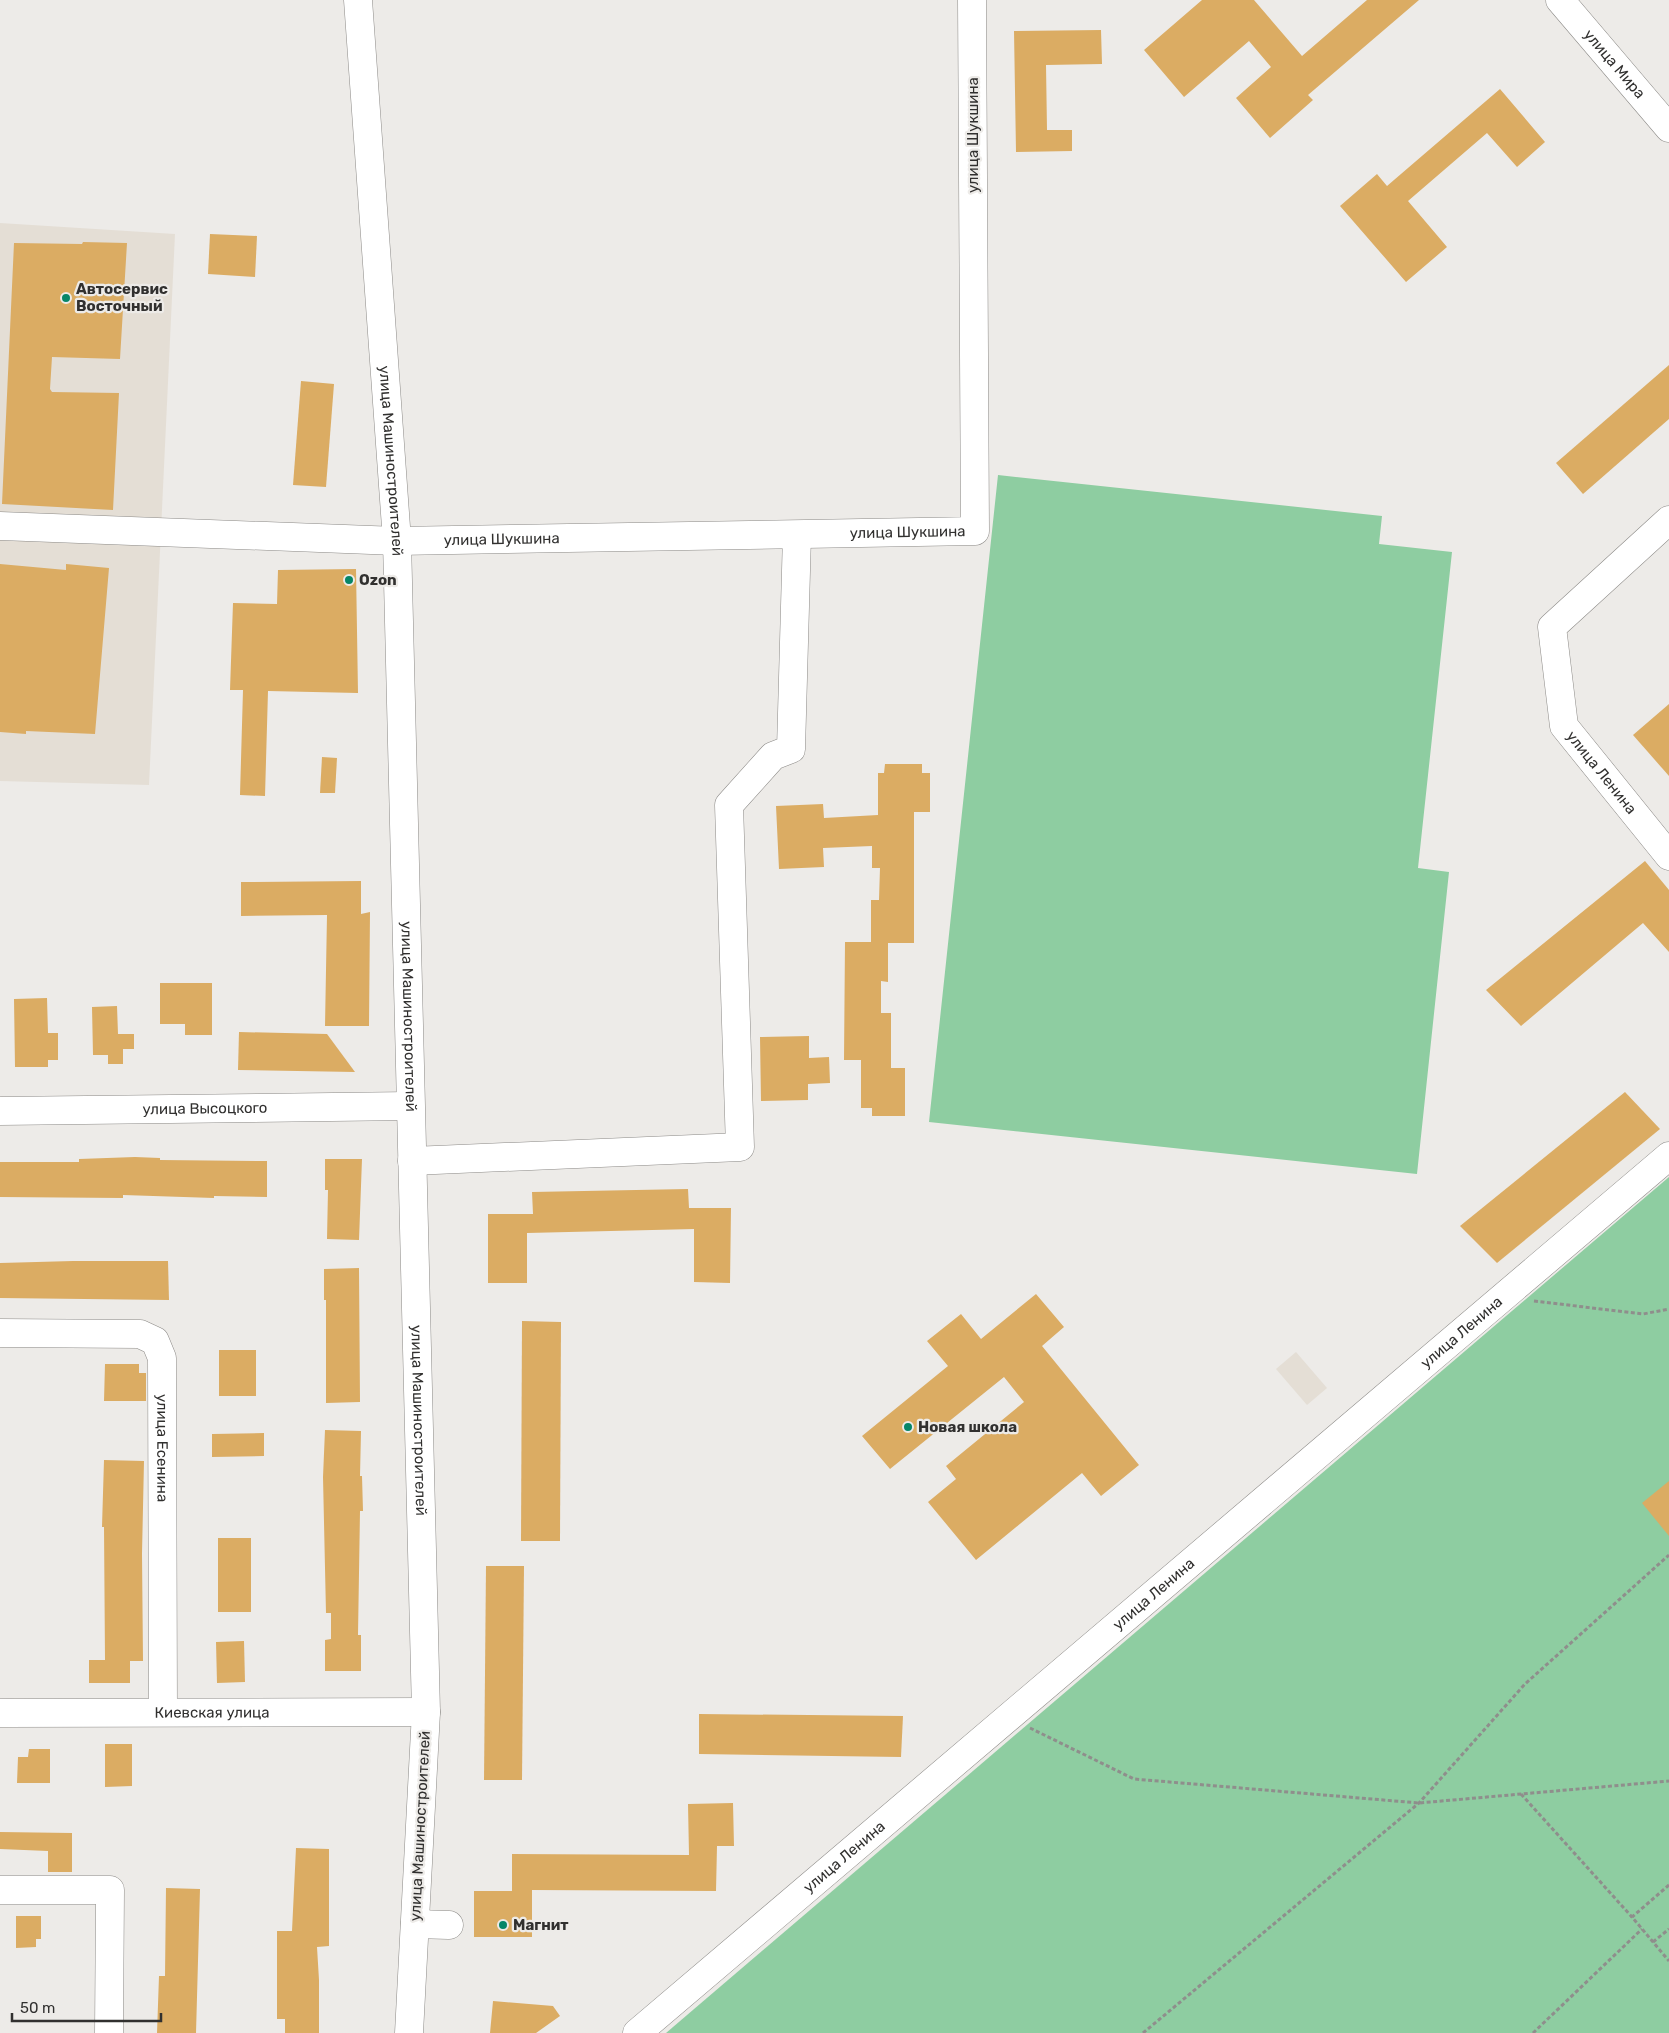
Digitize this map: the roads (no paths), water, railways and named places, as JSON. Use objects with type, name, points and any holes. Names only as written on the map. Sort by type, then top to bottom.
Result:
[{"type":"street","name":"улица Машиностроителей","points":[[358,0],[397,541],[426,1712],[409,2033]]},
{"type":"street","name":"улица Шукшина","points":[[0,526],[397,541],[975,531],[972,0]]},
{"type":"street","name":"улица Мира","points":[[1560,0],[1669,128]]},
{"type":"street","name":"улица Ленина","points":[[1669,520],[1552,627],[1564,726],[1669,856]]},
{"type":"street","points":[[412,1160],[740,1147],[729,805],[774,756],[790,749],[797,535]]},
{"type":"street","name":"улица Высоцкого","points":[[0,1111],[410,1106]]},
{"type":"street","name":"улица Ленина","points":[[637,2033],[1669,1156]]},
{"type":"street","name":"улица Есенина","points":[[0,1333],[140,1334],[155,1341],[162,1358],[163,1712]]},
{"type":"street","name":"Киевская улица","points":[[0,1713],[426,1712]]},
{"type":"street","points":[[0,1890],[110,1890],[109,2033]]},
{"type":"street","points":[[415,1924],[448,1925]]},
{"type":"place","name":"Автосервис Восточный","points":[[66,298]]},
{"type":"place","name":"Ozon","points":[[349,580]]},
{"type":"place","name":"Новая школа","points":[[908,1427]]},
{"type":"place","name":"Магнит","points":[[503,1925]]}]
